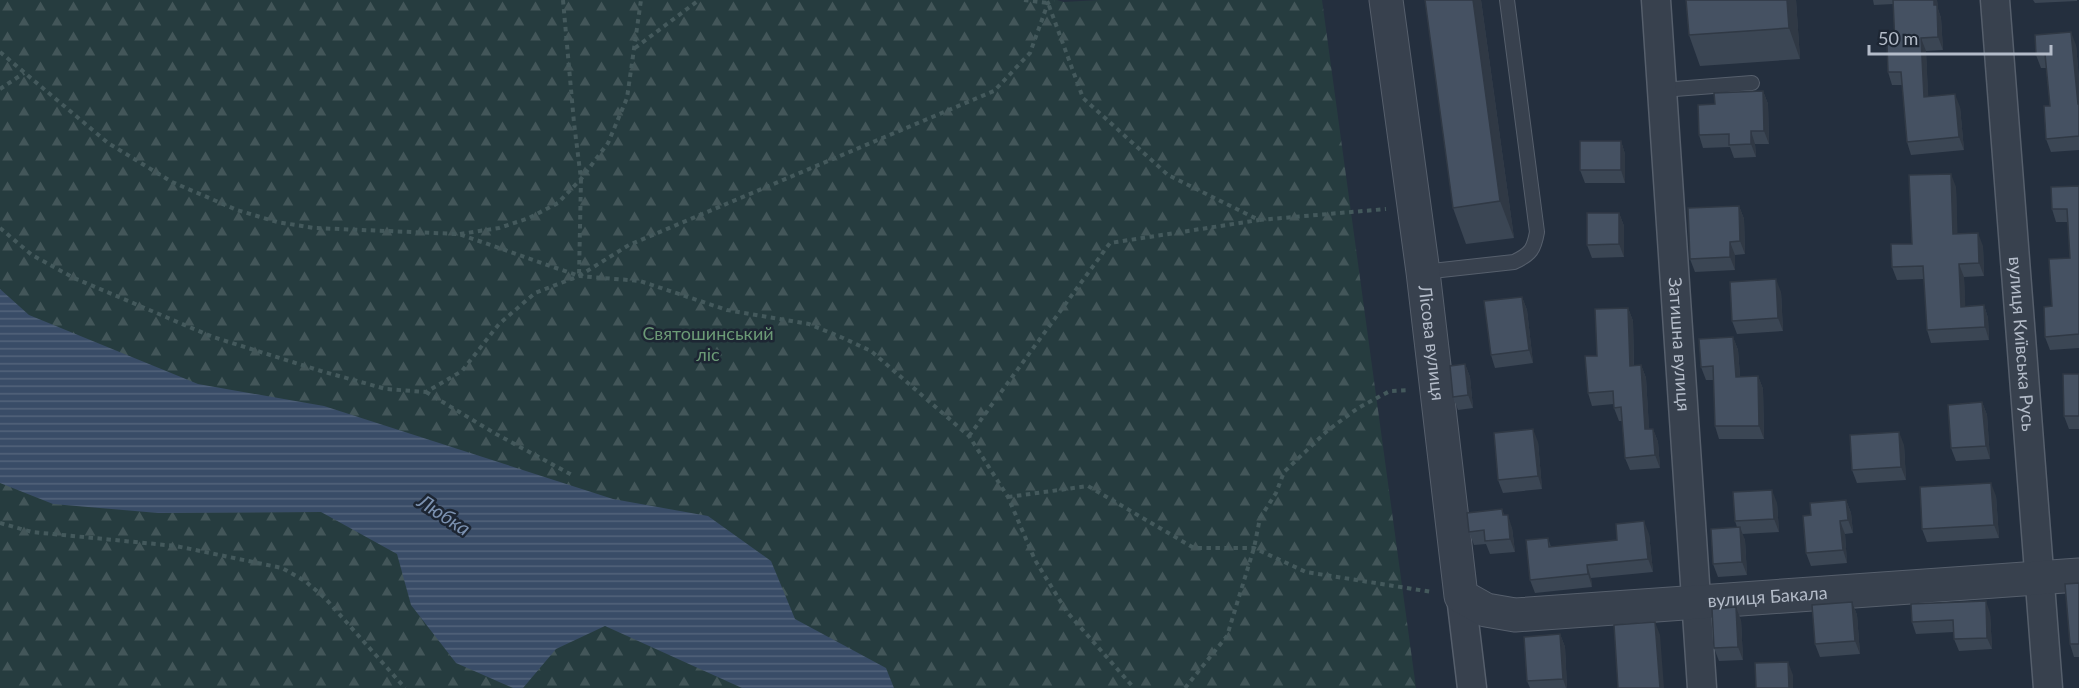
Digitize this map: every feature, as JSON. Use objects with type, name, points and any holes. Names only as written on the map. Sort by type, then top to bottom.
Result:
[{"type":"street","name":"Лісова вулиця","points":[[1386,0],[1423,272],[1472,688]]},
{"type":"street","name":"Затишна вулиця","points":[[1656,0],[1702,688]]},
{"type":"street","name":"вулиця Київська Русь","points":[[1995,0],[2048,688]]},
{"type":"street","name":"вулиця Бакала","points":[[1461,596],[1486,610],[1515,615],[2079,575]]},
{"type":"lane","points":[[1423,272],[1514,261],[1525,257],[1534,246],[1537,232],[1507,0]]},
{"type":"lane","points":[[1662,90],[1752,83]]},
{"type":"path","points":[[563,0],[581,179],[579,276]]},
{"type":"path","points":[[0,52],[108,143],[172,182],[237,210],[277,222],[314,228],[459,234],[499,228],[529,218],[558,203],[581,179],[608,143],[627,98],[641,0]]},
{"type":"path","points":[[634,48],[699,0]]},
{"type":"path","points":[[1024,0],[1048,3],[1054,0]]},
{"type":"path","points":[[1048,3],[1083,98],[1168,175],[1259,220]]},
{"type":"path","points":[[426,392],[462,371],[499,324],[535,292],[579,276],[629,245],[994,91],[1030,52],[1048,3]]},
{"type":"path","points":[[0,89],[24,73]]},
{"type":"path","points":[[969,436],[1110,243],[1259,220],[1414,207]]},
{"type":"path","points":[[0,228],[32,255],[74,278],[213,337],[386,389],[426,392],[572,475]]},
{"type":"path","points":[[459,234],[579,276],[640,281],[727,310],[809,324],[871,351],[969,436],[1008,497],[1035,560],[1067,612],[1134,688]]},
{"type":"path","points":[[1185,688],[1227,636],[1254,548],[1260,518],[1276,493],[1284,472],[1327,431],[1358,408],[1390,391],[1412,390],[1436,382]]},
{"type":"path","points":[[1008,497],[1088,486],[1194,548],[1254,548],[1306,572],[1461,596]]},
{"type":"path","points":[[0,523],[32,532],[176,546],[282,568],[305,581],[325,598],[359,639],[405,688]]},
{"type":"green space","name":"Святошинський ліс","points":[[0,0],[1057,0],[1064,2],[1322,0],[1416,688],[0,688]]},
{"type":"water","name":"Любка","points":[[0,289],[29,315],[198,384],[324,406],[613,499],[708,516],[771,561],[795,619],[886,668],[894,688],[742,688],[605,626],[556,649],[523,688],[513,688],[456,663],[411,605],[397,554],[321,512],[158,513],[53,504],[0,483]]},
{"type":"building","points":[[1425,0],[1473,0],[1500,201],[1453,208]]},
{"type":"building","points":[[1686,0],[1787,0],[1789,28],[1689,35]]},
{"type":"building","points":[[1893,0],[1934,0],[1934,5],[1937,5],[1938,37],[1921,38],[1924,97],[1955,94],[1959,137],[1907,142],[1901,72],[1888,72],[1887,44],[1895,44]]},
{"type":"building","points":[[2071,32],[2079,104],[2079,136],[2046,139],[2044,106],[2050,106],[2045,54],[2036,55],[2035,35]]},
{"type":"building","points":[[1763,91],[1764,131],[1751,131],[1751,144],[1729,145],[1729,134],[1699,135],[1698,105],[1715,104],[1714,93]]},
{"type":"building","points":[[1580,141],[1621,141],[1621,170],[1580,170]]},
{"type":"building","points":[[1951,174],[1953,234],[1978,233],[1979,263],[1959,264],[1961,307],[1984,305],[1985,327],[1927,330],[1923,266],[1892,267],[1891,244],[1912,244],[1909,175]]},
{"type":"building","points":[[2079,186],[2079,334],[2045,337],[2044,307],[2052,306],[2049,259],[2070,258],[2067,209],[2052,209],[2051,187]]},
{"type":"building","points":[[1739,206],[1740,241],[1730,242],[1730,257],[1690,259],[1688,208]]},
{"type":"building","points":[[1587,213],[1619,213],[1619,244],[1587,245]]},
{"type":"building","points":[[1776,279],[1778,318],[1732,321],[1730,282]]},
{"type":"building","points":[[1522,297],[1529,350],[1491,355],[1484,301]]},
{"type":"building","points":[[1628,308],[1630,366],[1641,365],[1645,429],[1653,429],[1655,455],[1625,458],[1621,407],[1614,408],[1613,391],[1588,393],[1585,356],[1597,356],[1595,309]]},
{"type":"building","points":[[1733,337],[1736,377],[1758,376],[1759,426],[1715,426],[1713,366],[1701,367],[1699,339]]},
{"type":"building","points":[[1465,364],[1468,395],[1453,397],[1450,366]]},
{"type":"building","points":[[2063,374],[2079,374],[2079,416],[2064,416]]},
{"type":"building","points":[[1982,402],[1986,446],[1951,448],[1948,405]]},
{"type":"building","points":[[1533,429],[1538,476],[1498,480],[1494,433]]},
{"type":"building","points":[[1899,432],[1901,467],[1852,470],[1850,435]]},
{"type":"building","points":[[1991,483],[1994,525],[1922,529],[1920,487]]},
{"type":"building","points":[[1772,490],[1774,519],[1735,521],[1733,492]]},
{"type":"building","points":[[1846,500],[1848,520],[1840,521],[1843,550],[1806,553],[1803,516],[1811,515],[1810,503]]},
{"type":"building","points":[[1502,509],[1503,515],[1508,515],[1510,539],[1485,541],[1484,530],[1469,532],[1467,513]]},
{"type":"building","points":[[1644,521],[1648,559],[1587,565],[1588,574],[1530,580],[1526,540],[1548,538],[1549,547],[1617,540],[1616,524]]},
{"type":"building","points":[[1740,527],[1742,562],[1713,564],[1711,529]]},
{"type":"building","points":[[2079,583],[2079,644],[2070,644],[2065,584]]},
{"type":"building","points":[[1986,601],[1987,638],[1954,639],[1953,620],[1912,622],[1911,604]]},
{"type":"building","points":[[1852,602],[1855,641],[1815,644],[1812,605]]},
{"type":"building","points":[[1736,607],[1738,647],[1714,648],[1712,609]]},
{"type":"building","points":[[1655,622],[1660,688],[1618,688],[1614,625]]},
{"type":"building","points":[[1560,634],[1563,679],[1527,681],[1524,637]]},
{"type":"building","points":[[1788,662],[1789,688],[1756,688],[1755,663]]}]
